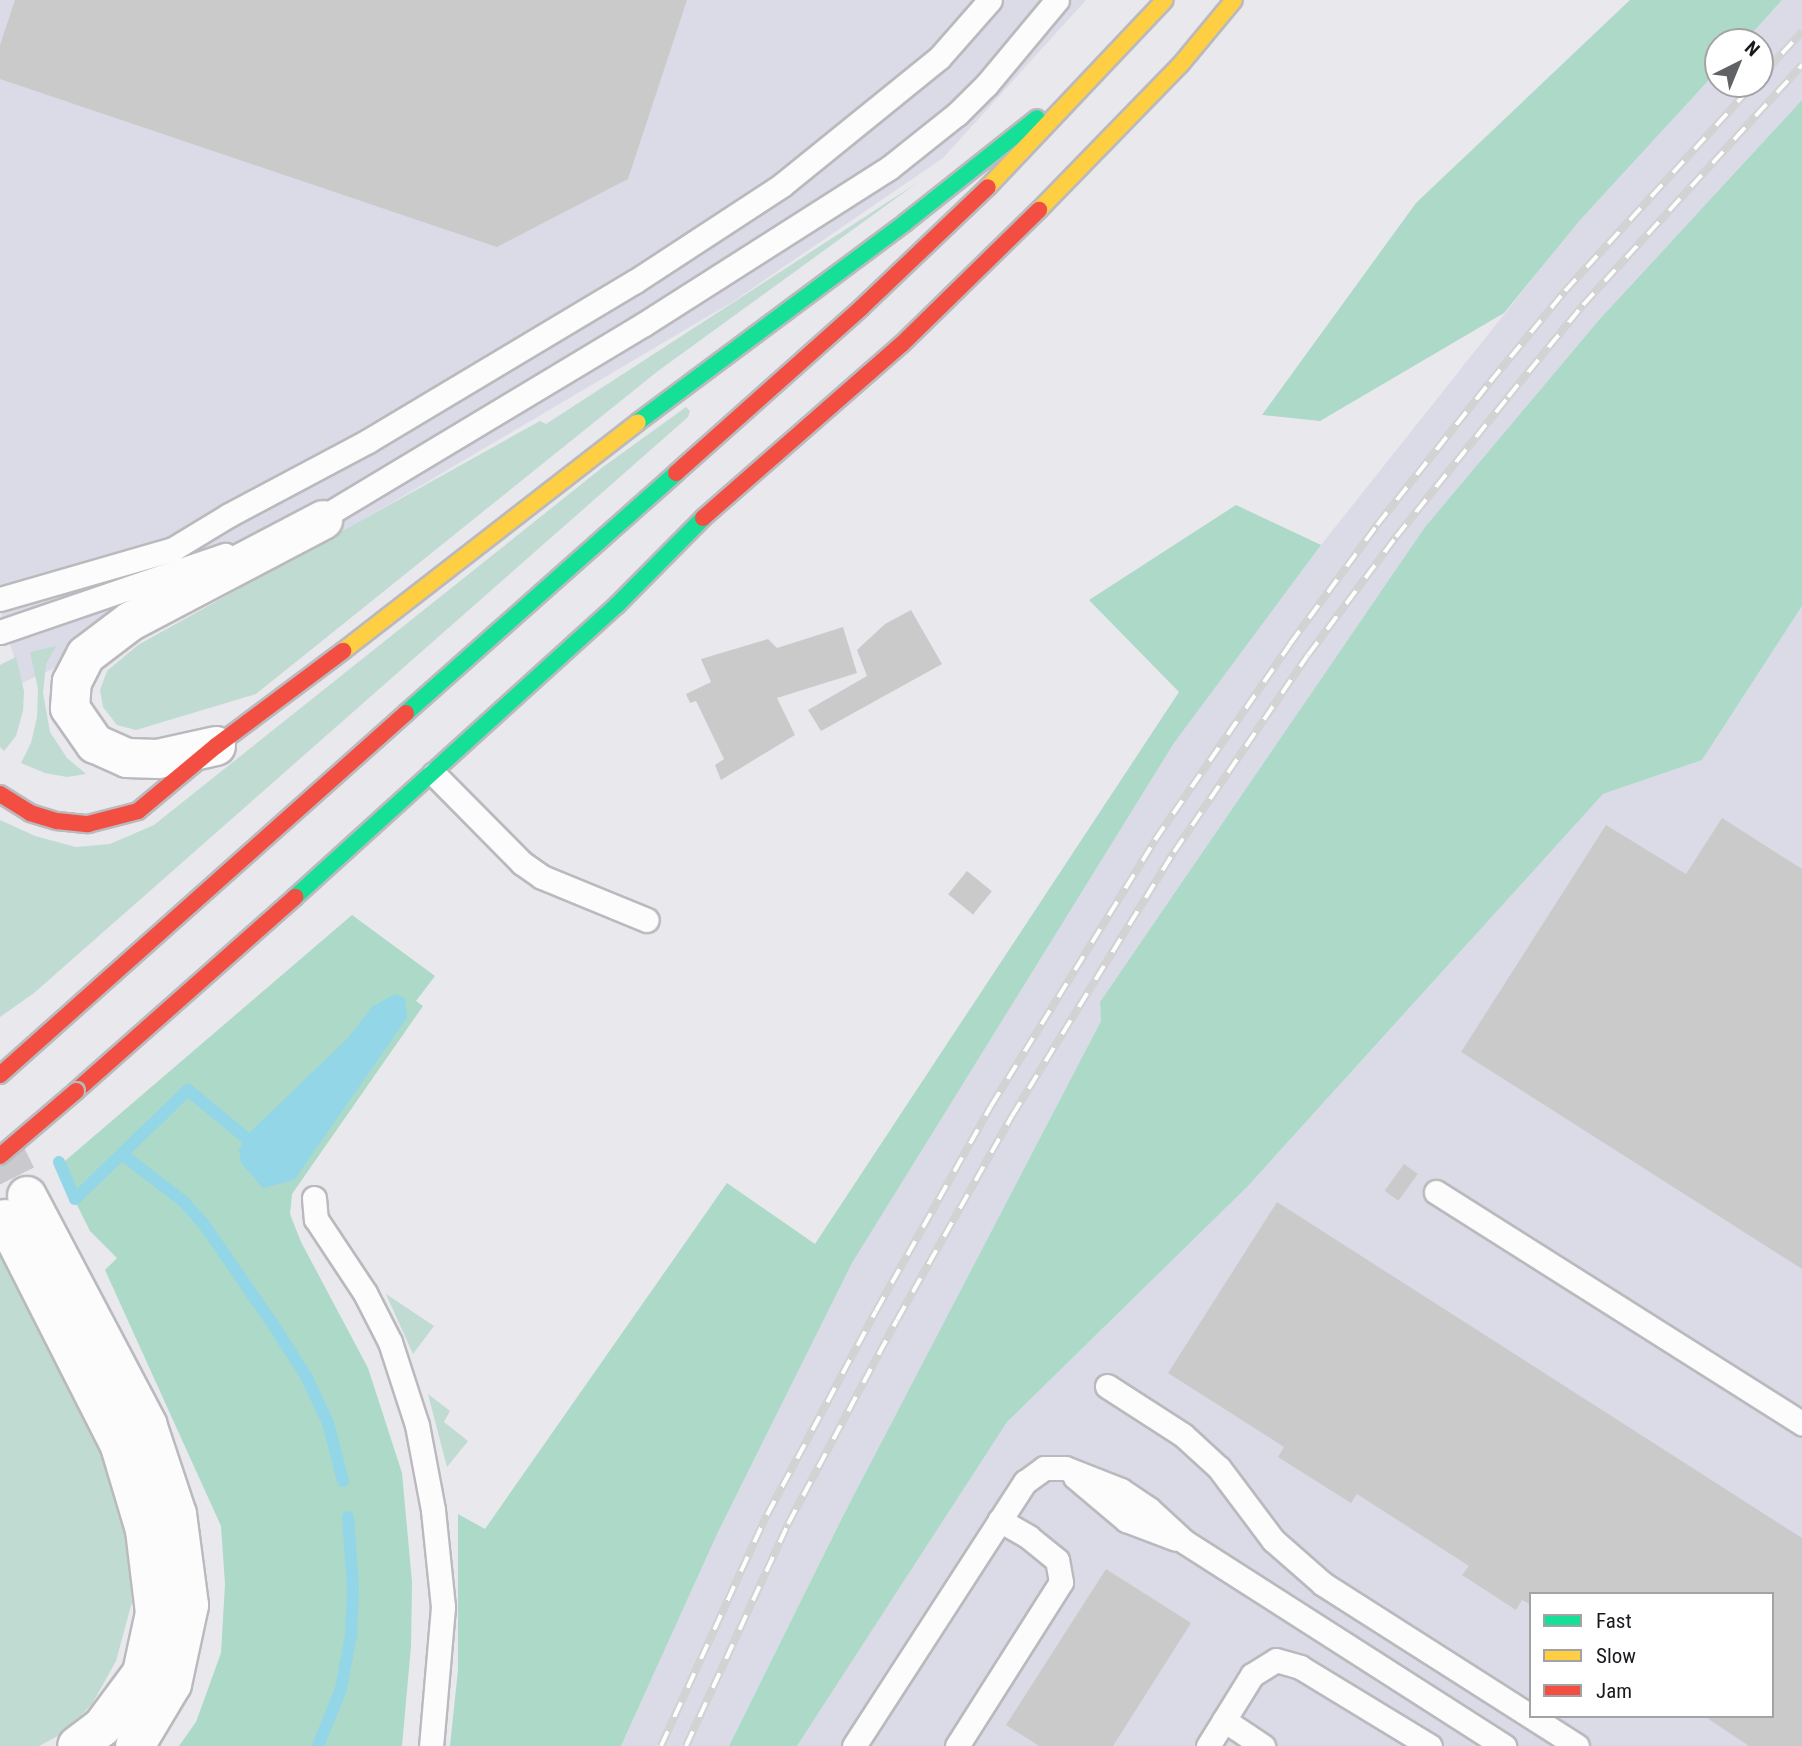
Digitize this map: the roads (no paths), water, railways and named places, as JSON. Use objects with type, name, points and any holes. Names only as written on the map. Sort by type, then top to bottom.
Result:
[{"type":"main road","points":[[0,1074],[861,308],[995,180],[1165,0]]},
{"type":"main road","points":[[0,1156],[434,774],[617,605],[704,517],[912,334],[1092,158],[1181,64],[1234,0]]},
{"type":"main road","points":[[0,794],[30,813],[57,821],[88,824],[138,811],[216,746],[315,673],[540,495],[906,222],[1113,58]]},
{"type":"street","points":[[216,746],[158,759],[127,758],[95,744],[70,708],[72,682],[86,655],[131,621],[323,520]]},
{"type":"street","points":[[77,1746],[102,1727],[142,1673],[155,1613],[145,1530],[120,1446],[16,1208],[147,1424],[177,1514],[189,1605],[172,1684],[135,1746]]},
{"type":"lane","points":[[0,599],[173,549],[229,515],[368,441],[634,282],[782,185],[939,58],[990,0]]},
{"type":"lane","points":[[0,632],[323,520],[644,324],[889,167],[972,99],[1057,0]]},
{"type":"lane","points":[[434,774],[522,863],[542,877],[647,920]]},
{"type":"lane","points":[[1436,1192],[1802,1423]]},
{"type":"lane","points":[[314,1198],[316,1219],[365,1293],[390,1342],[417,1425],[433,1510],[443,1606],[431,1746]]},
{"type":"lane","points":[[1107,1386],[1183,1435],[1210,1460],[1272,1540],[1323,1584],[1529,1715]]},
{"type":"lane","points":[[854,1746],[1025,1482],[1044,1468],[1065,1468],[1126,1520],[1185,1542],[1504,1746]]},
{"type":"lane","points":[[957,1746],[1061,1582],[1058,1560],[1029,1537],[1000,1520]]},
{"type":"lane","points":[[1208,1746],[1252,1675],[1276,1660],[1300,1667],[1430,1746]]},
{"type":"lane","points":[[1533,1718],[1577,1746]]},
{"type":"lane","points":[[1224,1720],[1263,1746]]},
{"type":"water","points":[[395,994],[405,998],[407,1018],[294,1180],[263,1188],[241,1163],[239,1150],[245,1137],[347,1039],[373,1006]]},
{"type":"waterway","points":[[59,1162],[75,1199],[188,1090],[245,1137]]},
{"type":"waterway","points":[[123,1155],[183,1201],[203,1223],[272,1323],[306,1376],[328,1423],[343,1481]]},
{"type":"waterway","points":[[318,1746],[341,1689],[351,1635],[353,1588],[348,1517]]},
{"type":"tunnel","points":[[0,1142],[27,1196]]},
{"type":"railway","points":[[1774,62],[1802,32]]},
{"type":"railway","points":[[686,1746],[788,1524],[897,1320],[1012,1116],[1174,852],[1308,655],[1396,537],[1583,305],[1802,65]]},
{"type":"railway","points":[[661,1746],[767,1515],[876,1311],[991,1106],[1155,840],[1290,644],[1377,525],[1565,291],[1741,98]]}]
